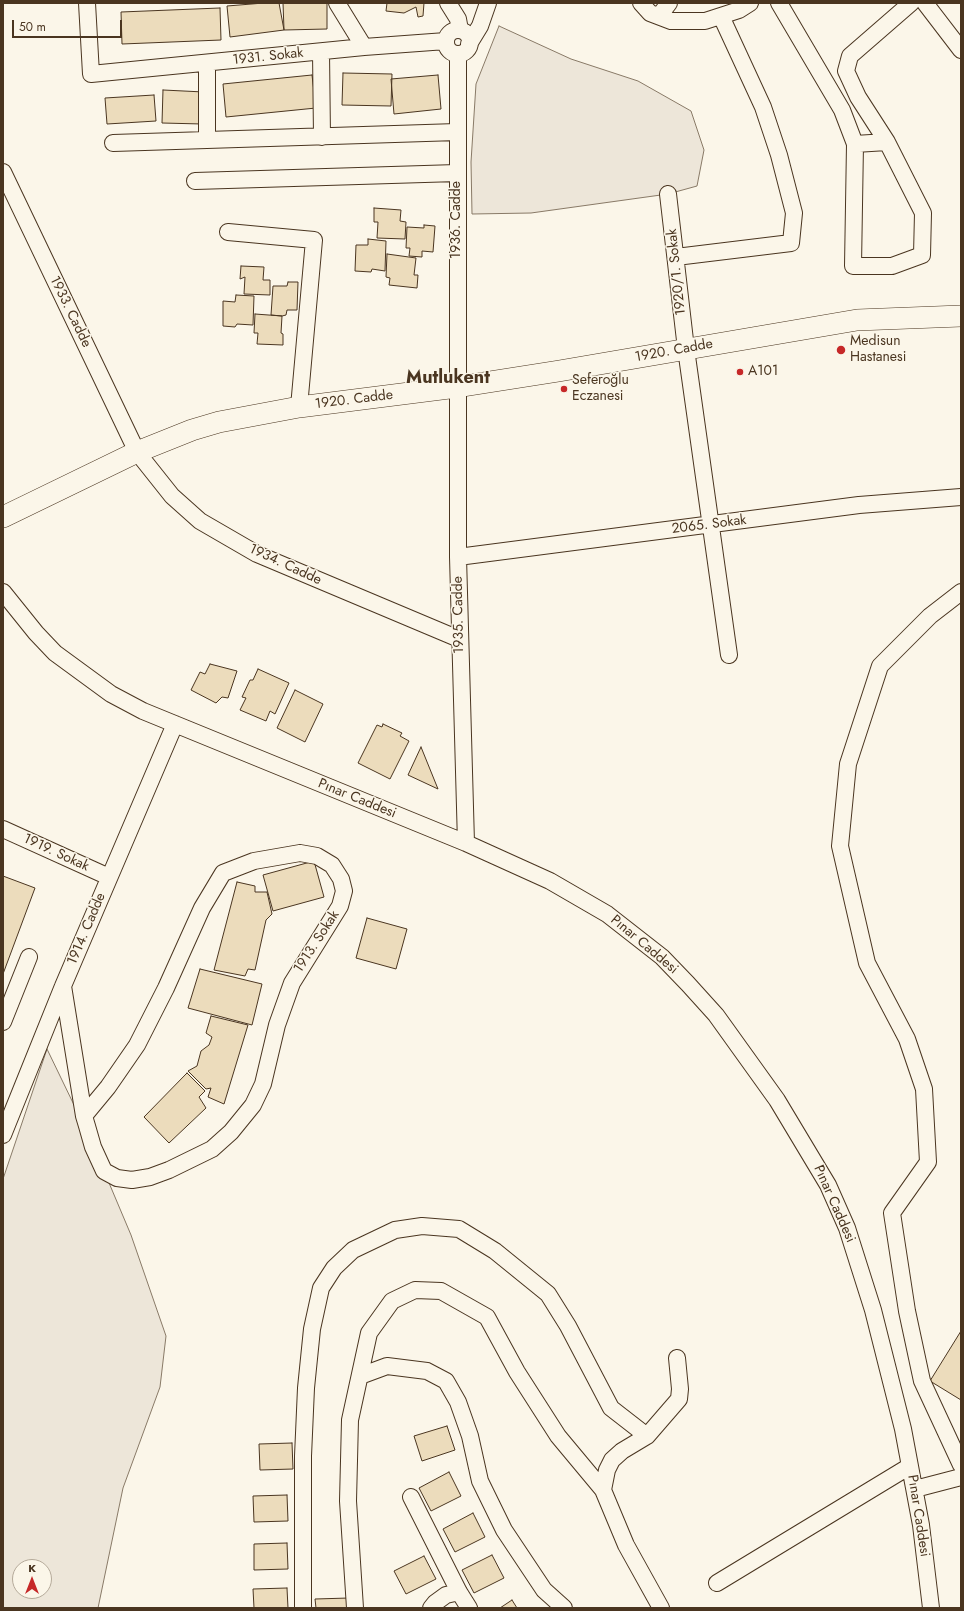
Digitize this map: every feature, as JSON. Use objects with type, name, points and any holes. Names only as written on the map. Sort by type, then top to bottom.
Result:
[{"type":"main road","name":"1920. Cadde","points":[[3,517],[137,452],[192,430],[220,422],[299,407],[457,387],[686,350],[857,320],[961,316]]},
{"type":"street","name":"1931. Sokak","points":[[87,3],[91,74],[446,41]]},
{"type":"street","points":[[337,3],[364,48]]},
{"type":"street","points":[[448,3],[458,19],[460,30],[466,34],[464,49]]},
{"type":"street","points":[[464,49],[480,26],[488,3]]},
{"type":"street","points":[[641,3],[650,13],[671,21],[705,21],[739,10],[750,3]]},
{"type":"street","points":[[659,16],[669,3]]},
{"type":"street","points":[[779,3],[842,110],[855,144],[853,266],[892,266],[922,254],[923,214],[887,142],[858,97],[846,71],[850,56],[912,3]]},
{"type":"street","points":[[925,3],[961,50]]},
{"type":"street","points":[[676,257],[791,243],[794,213],[779,155],[763,107],[721,16]]},
{"type":"street","points":[[460,30],[452,32],[446,41],[448,49],[464,49]]},
{"type":"street","name":"1936. Cadde","points":[[457,387],[457,132],[464,49]]},
{"type":"street","points":[[321,52],[322,137]]},
{"type":"street","points":[[207,63],[207,140]]},
{"type":"street","points":[[113,143],[457,132]]},
{"type":"street","points":[[855,144],[887,142]]},
{"type":"street","name":"1933. Cadde","points":[[3,172],[137,452]]},
{"type":"street","points":[[195,181],[457,173]]},
{"type":"street","name":"1920/1. Sokak","points":[[668,194],[686,350],[730,655]]},
{"type":"street","points":[[228,232],[314,240],[299,407]]},
{"type":"street","name":"1935. Cadde","points":[[457,387],[459,639],[466,843]]},
{"type":"street","name":"1934. Cadde","points":[[137,452],[172,496],[200,521],[264,557],[459,639]]},
{"type":"street","name":"2065. Sokak","points":[[458,557],[867,505],[961,497]]},
{"type":"street","name":"Pınar Caddesi","points":[[3,592],[50,648],[82,674],[111,694],[143,711],[466,843],[550,881],[607,914],[662,957],[716,1015],[747,1056],[803,1140],[828,1185],[847,1228],[873,1310],[894,1388],[915,1489],[931,1608]]},
{"type":"street","points":[[961,592],[930,616],[880,666],[848,764],[840,846],[867,963],[907,1039],[924,1089],[928,1162],[892,1213],[907,1310],[922,1381],[961,1465]]},
{"type":"street","name":"1914. Cadde","points":[[3,1135],[63,986],[174,724]]},
{"type":"street","name":"1919. Sokak","points":[[3,829],[109,878]]},
{"type":"street","name":"1913. Sokak","points":[[63,986],[84,1116],[93,1148],[104,1171],[117,1178],[132,1180],[150,1176],[212,1149],[231,1132],[253,1105],[263,1084],[277,1025],[292,983],[340,906],[344,891],[341,879],[332,864],[318,856],[300,853],[254,861],[222,873],[202,908],[166,988],[137,1045],[108,1087],[84,1116]]},
{"type":"street","points":[[3,1022],[29,957]]},
{"type":"street","points":[[303,1608],[303,1456],[306,1388],[312,1329],[321,1288],[334,1268],[353,1250],[395,1230],[422,1226],[459,1229],[495,1251],[548,1294],[568,1326],[611,1408],[647,1436]]},
{"type":"street","points":[[356,1608],[348,1501],[350,1420],[369,1333],[392,1301],[415,1290],[441,1290],[487,1317],[517,1372],[558,1436],[604,1490],[626,1545],[661,1608]]},
{"type":"street","points":[[604,1490],[607,1470],[612,1460],[622,1451],[647,1436],[678,1399],[680,1389],[677,1358]]},
{"type":"street","points":[[360,1376],[387,1366],[427,1371],[446,1381],[458,1402],[470,1436],[480,1481],[504,1530],[544,1590],[564,1608]]},
{"type":"street","points":[[717,1583],[910,1466]]},
{"type":"street","points":[[915,1489],[961,1477]]},
{"type":"street","points":[[411,1497],[459,1592],[469,1608]]},
{"type":"street","points":[[431,1608],[446,1595],[459,1592]]},
{"type":"shaded area","points":[[499,26],[571,59],[638,81],[691,111],[704,150],[697,186],[668,194],[531,213],[472,214],[471,162],[476,84]]},
{"type":"shaded area","points":[[47,1049],[89,1136],[131,1235],[166,1336],[160,1387],[123,1488],[98,1608],[3,1608],[3,1179]]},
{"type":"building","points":[[279,3],[284,30],[230,37],[227,6]]},
{"type":"building","points":[[283,3],[327,3],[327,29],[284,30]]},
{"type":"building","points":[[387,3],[424,3],[423,16],[418,17],[416,7],[404,13],[386,11]]},
{"type":"building","points":[[220,8],[221,40],[122,44],[121,12]]},
{"type":"building","points":[[343,73],[392,74],[391,106],[342,105]]},
{"type":"building","points":[[312,75],[316,108],[226,117],[223,84]]},
{"type":"building","points":[[438,75],[441,109],[394,114],[391,79]]},
{"type":"building","points":[[163,90],[204,92],[202,124],[162,123]]},
{"type":"building","points":[[154,95],[156,121],[107,124],[105,98]]},
{"type":"building","points":[[374,208],[401,210],[400,221],[406,222],[405,239],[377,238],[378,222],[374,222]]},
{"type":"building","points":[[424,225],[435,226],[433,252],[422,251],[422,257],[409,256],[410,248],[406,248],[407,227],[424,228]]},
{"type":"building","points":[[368,239],[386,241],[385,271],[372,269],[371,272],[355,271],[356,245],[368,245]]},
{"type":"building","points":[[387,254],[416,258],[414,275],[418,275],[417,288],[389,285],[390,278],[386,277]]},
{"type":"building","points":[[241,266],[264,267],[263,280],[270,280],[270,295],[244,294],[245,277],[240,279]]},
{"type":"building","points":[[288,282],[298,282],[297,310],[287,310],[286,315],[282,316],[271,315],[273,286],[287,286]]},
{"type":"building","points":[[236,295],[254,296],[253,325],[237,324],[235,327],[223,326],[223,301],[235,302]]},
{"type":"building","points":[[255,314],[282,316],[281,333],[283,334],[283,345],[257,344],[258,333],[254,333]]},
{"type":"building","points":[[210,664],[237,671],[228,698],[222,697],[216,703],[191,690],[200,672],[205,674]]},
{"type":"building","points":[[258,669],[289,683],[275,714],[270,711],[266,721],[240,710],[246,698],[242,697],[250,680],[253,680]]},
{"type":"building","points":[[295,690],[323,704],[305,742],[277,728]]},
{"type":"building","points":[[383,724],[402,733],[400,736],[409,741],[390,779],[358,763],[377,725],[382,727]]},
{"type":"building","points":[[421,747],[438,789],[408,775]]},
{"type":"building","points":[[314,861],[324,897],[273,911],[263,875]]},
{"type":"building","points":[[3,876],[35,888],[3,974]]},
{"type":"building","points":[[237,882],[255,886],[255,892],[267,892],[272,914],[266,920],[255,970],[248,969],[245,976],[214,970]]},
{"type":"building","points":[[367,918],[407,929],[396,969],[356,958]]},
{"type":"building","points":[[200,969],[262,984],[252,1025],[188,1008]]},
{"type":"building","points":[[211,1016],[248,1025],[224,1104],[208,1097],[211,1088],[206,1089],[188,1071],[197,1066],[201,1051],[209,1045],[212,1037],[206,1033]]},
{"type":"building","points":[[187,1073],[205,1091],[199,1097],[206,1108],[169,1143],[144,1117]]},
{"type":"building","points":[[961,1331],[961,1400],[930,1381]]},
{"type":"building","points":[[447,1426],[455,1450],[422,1461],[414,1436]]},
{"type":"building","points":[[292,1443],[293,1469],[260,1470],[259,1444]]},
{"type":"building","points":[[449,1472],[461,1496],[431,1511],[419,1488]]},
{"type":"building","points":[[287,1495],[288,1521],[254,1522],[253,1496]]},
{"type":"building","points":[[473,1513],[485,1537],[455,1552],[443,1529]]},
{"type":"building","points":[[287,1543],[288,1569],[254,1570],[254,1544]]},
{"type":"building","points":[[492,1555],[504,1578],[474,1593],[462,1570]]},
{"type":"building","points":[[424,1556],[436,1579],[406,1594],[394,1571]]},
{"type":"building","points":[[287,1588],[288,1608],[254,1608],[253,1589]]},
{"type":"building","points":[[349,1598],[349,1608],[316,1608],[315,1599]]},
{"type":"building","points":[[512,1600],[517,1608],[500,1608]]},
{"type":"place","name":"Medisun Hastanesi","points":[[841,350]]},
{"type":"place","name":"A101","points":[[740,372]]},
{"type":"place","name":"Seferoğlu Eczanesi","points":[[564,389]]},
{"type":"district","name":"Mutlukent","points":[[448,379]]}]
